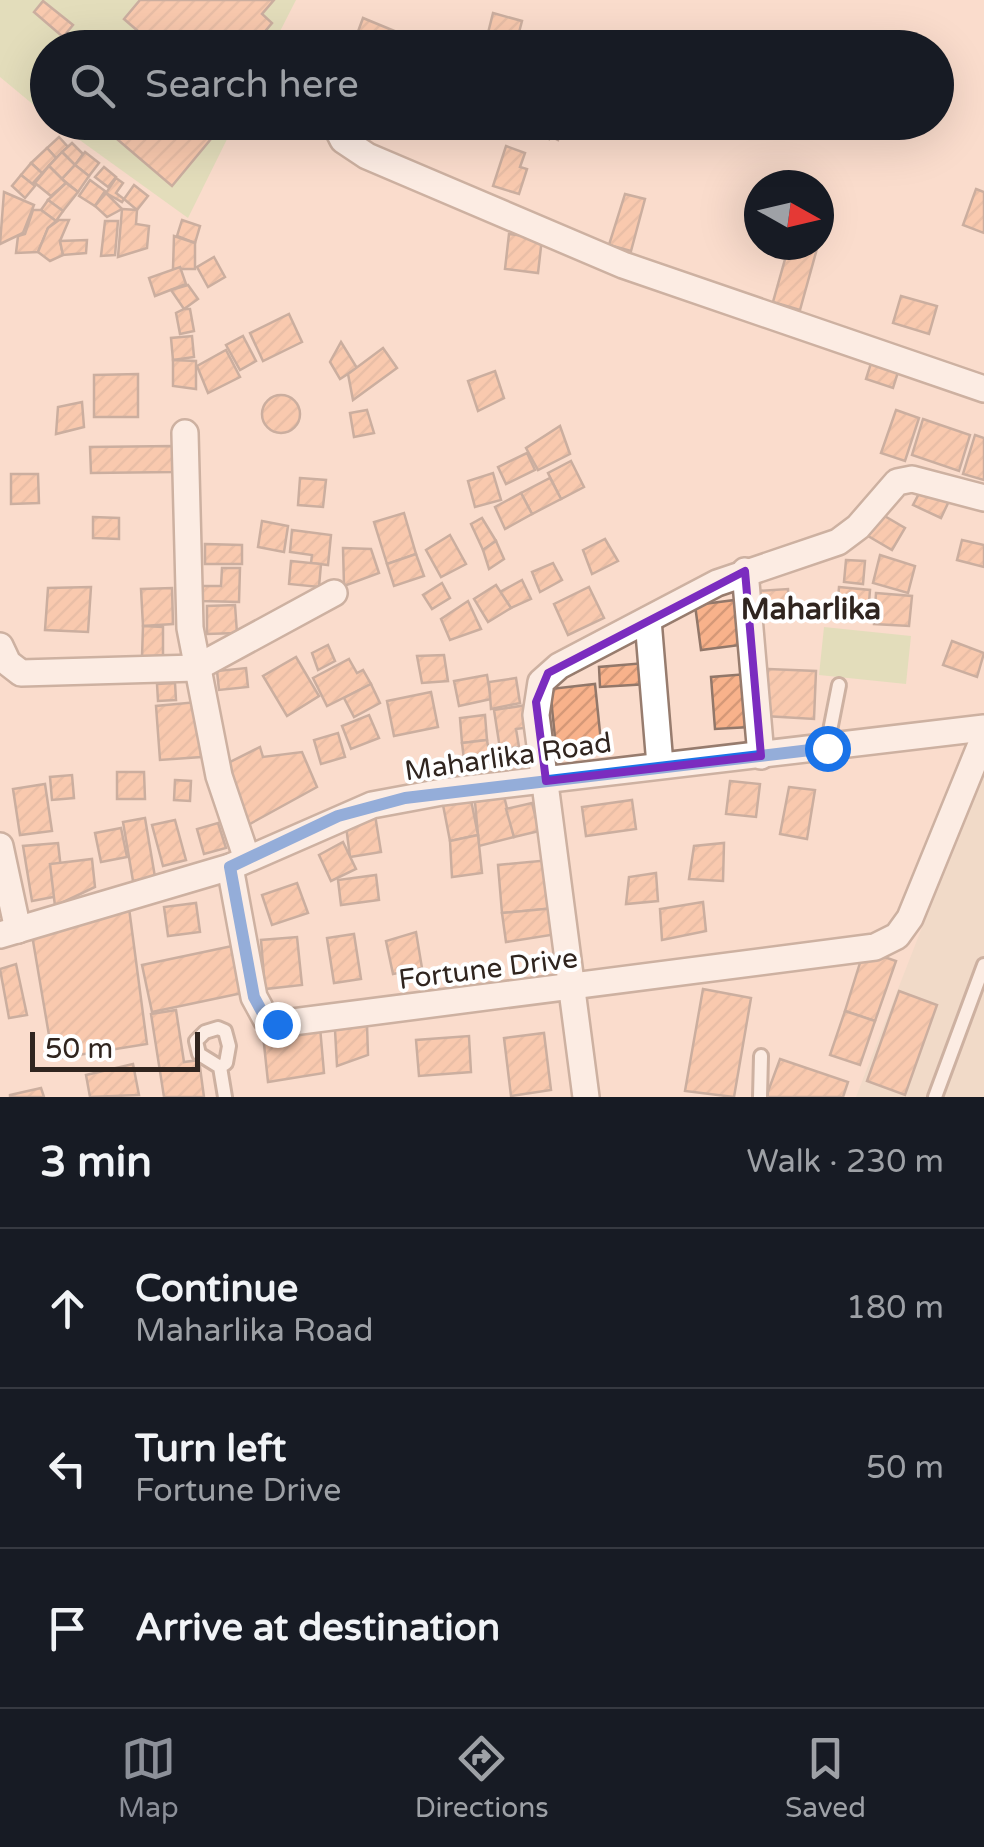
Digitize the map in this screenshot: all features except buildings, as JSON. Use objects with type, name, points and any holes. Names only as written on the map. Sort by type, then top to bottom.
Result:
[{"type":"street","points":[[342,140],[367,156],[590,252],[984,389]]},
{"type":"street","points":[[185,433],[190,628],[238,863]]},
{"type":"street","points":[[586,1097],[536,715],[541,682],[559,666],[745,571],[850,534],[897,482],[912,480],[984,498]]},
{"type":"street","points":[[745,571],[761,756]]},
{"type":"street","points":[[0,646],[8,663],[22,673],[196,668],[334,593]]},
{"type":"street","points":[[648,620],[660,765]]},
{"type":"street","name":"Maharlika Road","points":[[9,933],[238,863],[372,806],[660,765],[984,728]]},
{"type":"street","name":"Fortune Drive","points":[[238,863],[254,997],[266,1019],[277,1024],[875,947],[897,936],[910,918],[984,737]]},
{"type":"street","points":[[0,846],[9,933]]},
{"type":"lane","points":[[827,748],[838,685]]},
{"type":"lane","points":[[935,1097],[984,965]]},
{"type":"lane","points":[[220,1067],[226,1063],[228,1037],[218,1028],[196,1041],[199,1054],[220,1067],[225,1097]]},
{"type":"lane","points":[[760,1097],[761,1056]]},
{"type":"highlighted area","points":[[745,571],[761,756],[546,781],[536,702],[548,673]]},
{"type":"shaded area","points":[[984,768],[984,1097],[856,1097]]},
{"type":"green space","points":[[0,0],[296,0],[281,30],[30,30],[30,102],[0,77]]},
{"type":"green space","points":[[80,140],[227,140],[188,218]]},
{"type":"green space","points":[[824,627],[911,636],[906,684],[819,675]]},
{"type":"district","name":"Maharlika","points":[[811,609]]},
{"type":"route","points":[[277,1024],[266,1019],[254,997],[230,867],[338,816],[405,798],[827,748]]}]
